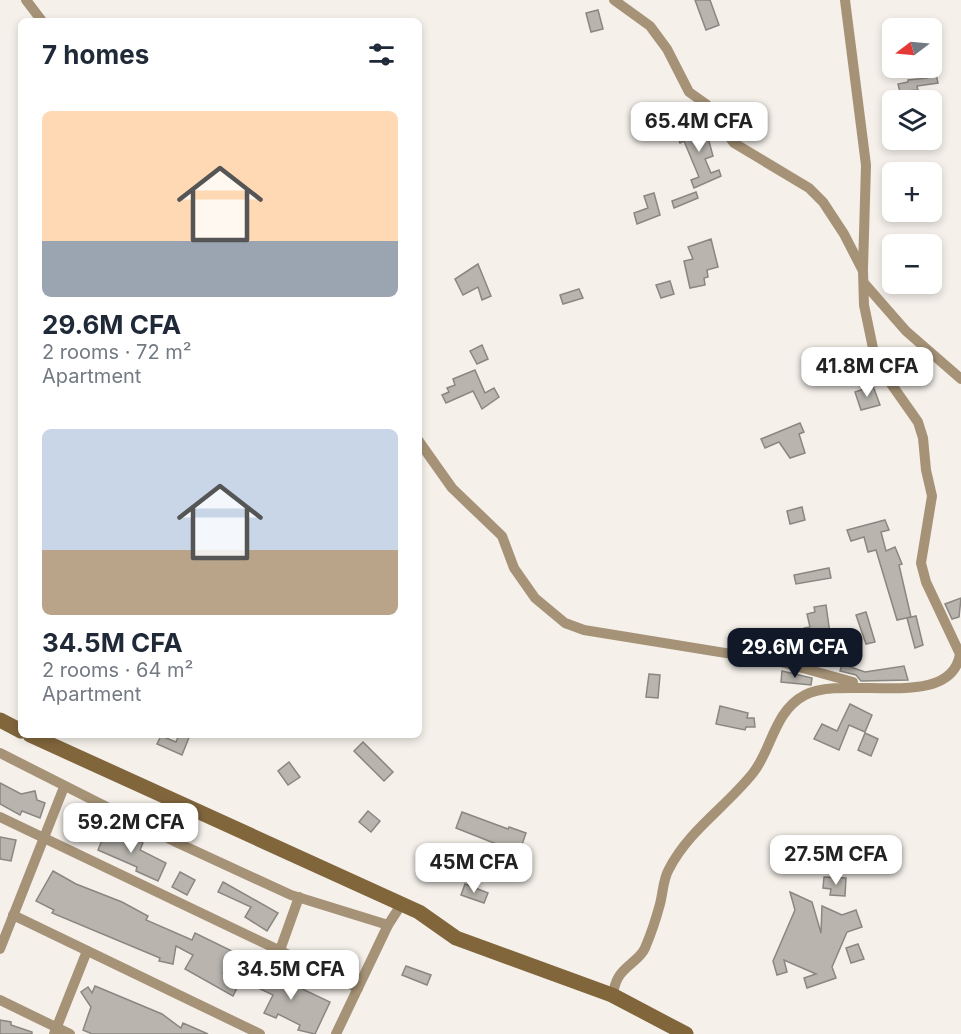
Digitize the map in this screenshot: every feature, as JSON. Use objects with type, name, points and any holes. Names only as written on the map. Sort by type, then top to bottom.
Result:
[{"type":"main road","points":[[0,720],[18,729]]},
{"type":"main road","points":[[37,738],[419,912],[456,938],[612,995],[686,1034]]},
{"type":"street","points":[[26,0],[40,18]]},
{"type":"street","points":[[614,0],[650,26],[667,49],[689,92],[706,104],[735,143],[809,188],[823,202],[844,234],[863,271]]},
{"type":"street","points":[[612,995],[618,977],[644,950],[660,905],[667,872],[679,852],[706,820],[753,773],[776,723],[804,695],[836,686],[913,689],[940,681],[958,665],[960,654],[926,582],[921,563],[932,496],[926,470],[923,438],[918,422],[880,368],[869,338],[863,271],[866,165],[845,0]]},
{"type":"street","points":[[864,283],[906,331],[961,379]]},
{"type":"street","points":[[422,446],[452,488],[502,536],[524,585],[549,612],[565,623],[584,630],[781,662],[868,687]]},
{"type":"street","points":[[0,753],[178,843],[299,897],[388,925]]},
{"type":"street","points":[[0,950],[64,786]]},
{"type":"street","points":[[0,818],[358,988]]},
{"type":"street","points":[[280,950],[299,897]]},
{"type":"street","points":[[336,1034],[388,925],[400,905]]},
{"type":"street","points":[[14,915],[260,1034]]},
{"type":"street","points":[[55,1031],[87,951]]},
{"type":"street","points":[[0,1000],[55,1031],[70,1034]]},
{"type":"building","points":[[695,0],[710,0],[719,25],[706,30]]},
{"type":"building","points":[[598,10],[603,29],[591,32],[586,13]]},
{"type":"building","points":[[937,78],[938,83],[917,86],[918,90],[900,90],[898,84],[908,82],[908,80]]},
{"type":"building","points":[[704,123],[713,156],[705,159],[711,173],[719,170],[721,176],[694,188],[691,180],[699,177],[684,141],[680,143],[676,133]]},
{"type":"building","points":[[696,192],[698,198],[674,208],[672,201]]},
{"type":"building","points":[[654,193],[660,215],[637,224],[634,213],[648,208],[644,196]]},
{"type":"building","points":[[711,239],[718,267],[707,270],[708,277],[704,278],[705,285],[690,288],[684,261],[693,259],[688,247]]},
{"type":"building","points":[[478,264],[491,296],[482,300],[478,287],[463,295],[455,279]]},
{"type":"building","points":[[670,281],[674,294],[661,298],[656,285]]},
{"type":"building","points":[[579,289],[583,298],[563,304],[560,295]]},
{"type":"building","points":[[482,345],[488,359],[477,364],[470,351]]},
{"type":"building","points":[[475,370],[485,393],[494,388],[499,397],[482,409],[473,391],[446,403],[442,395],[449,392],[447,388],[455,385],[453,379]]},
{"type":"building","points":[[873,386],[880,405],[861,410],[855,392]]},
{"type":"building","points":[[800,423],[804,432],[799,434],[805,453],[790,458],[779,442],[765,448],[761,439]]},
{"type":"building","points":[[802,507],[805,520],[790,524],[787,511]]},
{"type":"building","points":[[885,520],[889,530],[881,532],[886,551],[895,547],[902,564],[899,565],[911,617],[897,620],[876,550],[868,552],[864,537],[851,541],[847,530]]},
{"type":"building","points":[[829,568],[831,578],[796,584],[794,575]]},
{"type":"building","points":[[961,598],[959,617],[952,619],[945,604]]},
{"type":"building","points":[[826,605],[831,641],[838,640],[840,649],[809,653],[804,628],[810,627],[807,614],[815,612],[814,607]]},
{"type":"building","points":[[866,612],[875,642],[866,644],[856,615]]},
{"type":"building","points":[[916,616],[923,645],[915,648],[907,618]]},
{"type":"building","points":[[842,664],[865,672],[904,666],[908,680],[861,681],[856,675],[840,671]]},
{"type":"building","points":[[782,671],[812,678],[811,685],[781,682]]},
{"type":"building","points":[[649,674],[660,675],[658,698],[646,697]]},
{"type":"building","points":[[850,704],[872,715],[865,732],[849,725],[839,750],[814,739],[822,724],[837,731]]},
{"type":"building","points":[[720,706],[748,713],[747,718],[754,718],[755,727],[746,727],[745,730],[716,724]]},
{"type":"building","points":[[865,733],[878,739],[871,756],[858,750]]},
{"type":"building","points":[[160,738],[176,742],[178,738],[189,738],[182,755],[157,744]]},
{"type":"building","points":[[363,742],[393,772],[384,781],[354,751]]},
{"type":"building","points":[[289,762],[300,777],[288,785],[278,771]]},
{"type":"building","points":[[0,783],[21,794],[35,791],[37,800],[45,803],[40,818],[22,811],[20,815],[0,804]]},
{"type":"building","points":[[368,811],[380,821],[371,832],[359,822]]},
{"type":"building","points":[[462,812],[508,829],[509,827],[526,833],[519,853],[456,828]]},
{"type":"building","points":[[107,828],[143,843],[140,850],[166,863],[158,881],[136,871],[137,867],[98,850]]},
{"type":"building","points":[[0,837],[16,840],[11,861],[0,859]]},
{"type":"building","points":[[53,871],[76,884],[122,902],[148,916],[146,920],[192,940],[195,933],[234,952],[223,973],[240,982],[233,996],[185,969],[193,955],[176,946],[173,964],[159,961],[160,958],[52,913],[54,910],[36,901]]},
{"type":"building","points":[[180,872],[195,880],[187,895],[172,887]]},
{"type":"building","points":[[824,877],[846,878],[845,896],[830,895],[831,889],[823,888]]},
{"type":"building","points":[[223,882],[278,913],[267,931],[245,917],[251,907],[218,892]]},
{"type":"building","points":[[465,884],[488,893],[484,903],[461,895]]},
{"type":"building","points":[[790,892],[812,902],[821,933],[822,906],[842,915],[856,910],[862,927],[847,932],[832,967],[836,978],[807,988],[804,978],[816,974],[784,960],[787,972],[777,975],[773,961],[795,910]]},
{"type":"building","points":[[858,944],[864,959],[851,963],[846,948]]},
{"type":"building","points":[[406,966],[431,975],[427,985],[402,975]]},
{"type":"building","points":[[256,967],[330,1002],[315,1034],[298,1030],[300,1025],[278,1014],[276,1018],[264,1013],[273,995],[248,983]]},
{"type":"building","points":[[95,986],[162,1014],[181,1028],[183,1023],[208,1034],[92,1034],[83,1030],[91,1007],[81,992],[88,987],[92,993]]},
{"type":"building","points":[[0,1020],[11,1022],[11,1025],[32,1032],[32,1034],[0,1034]]}]
